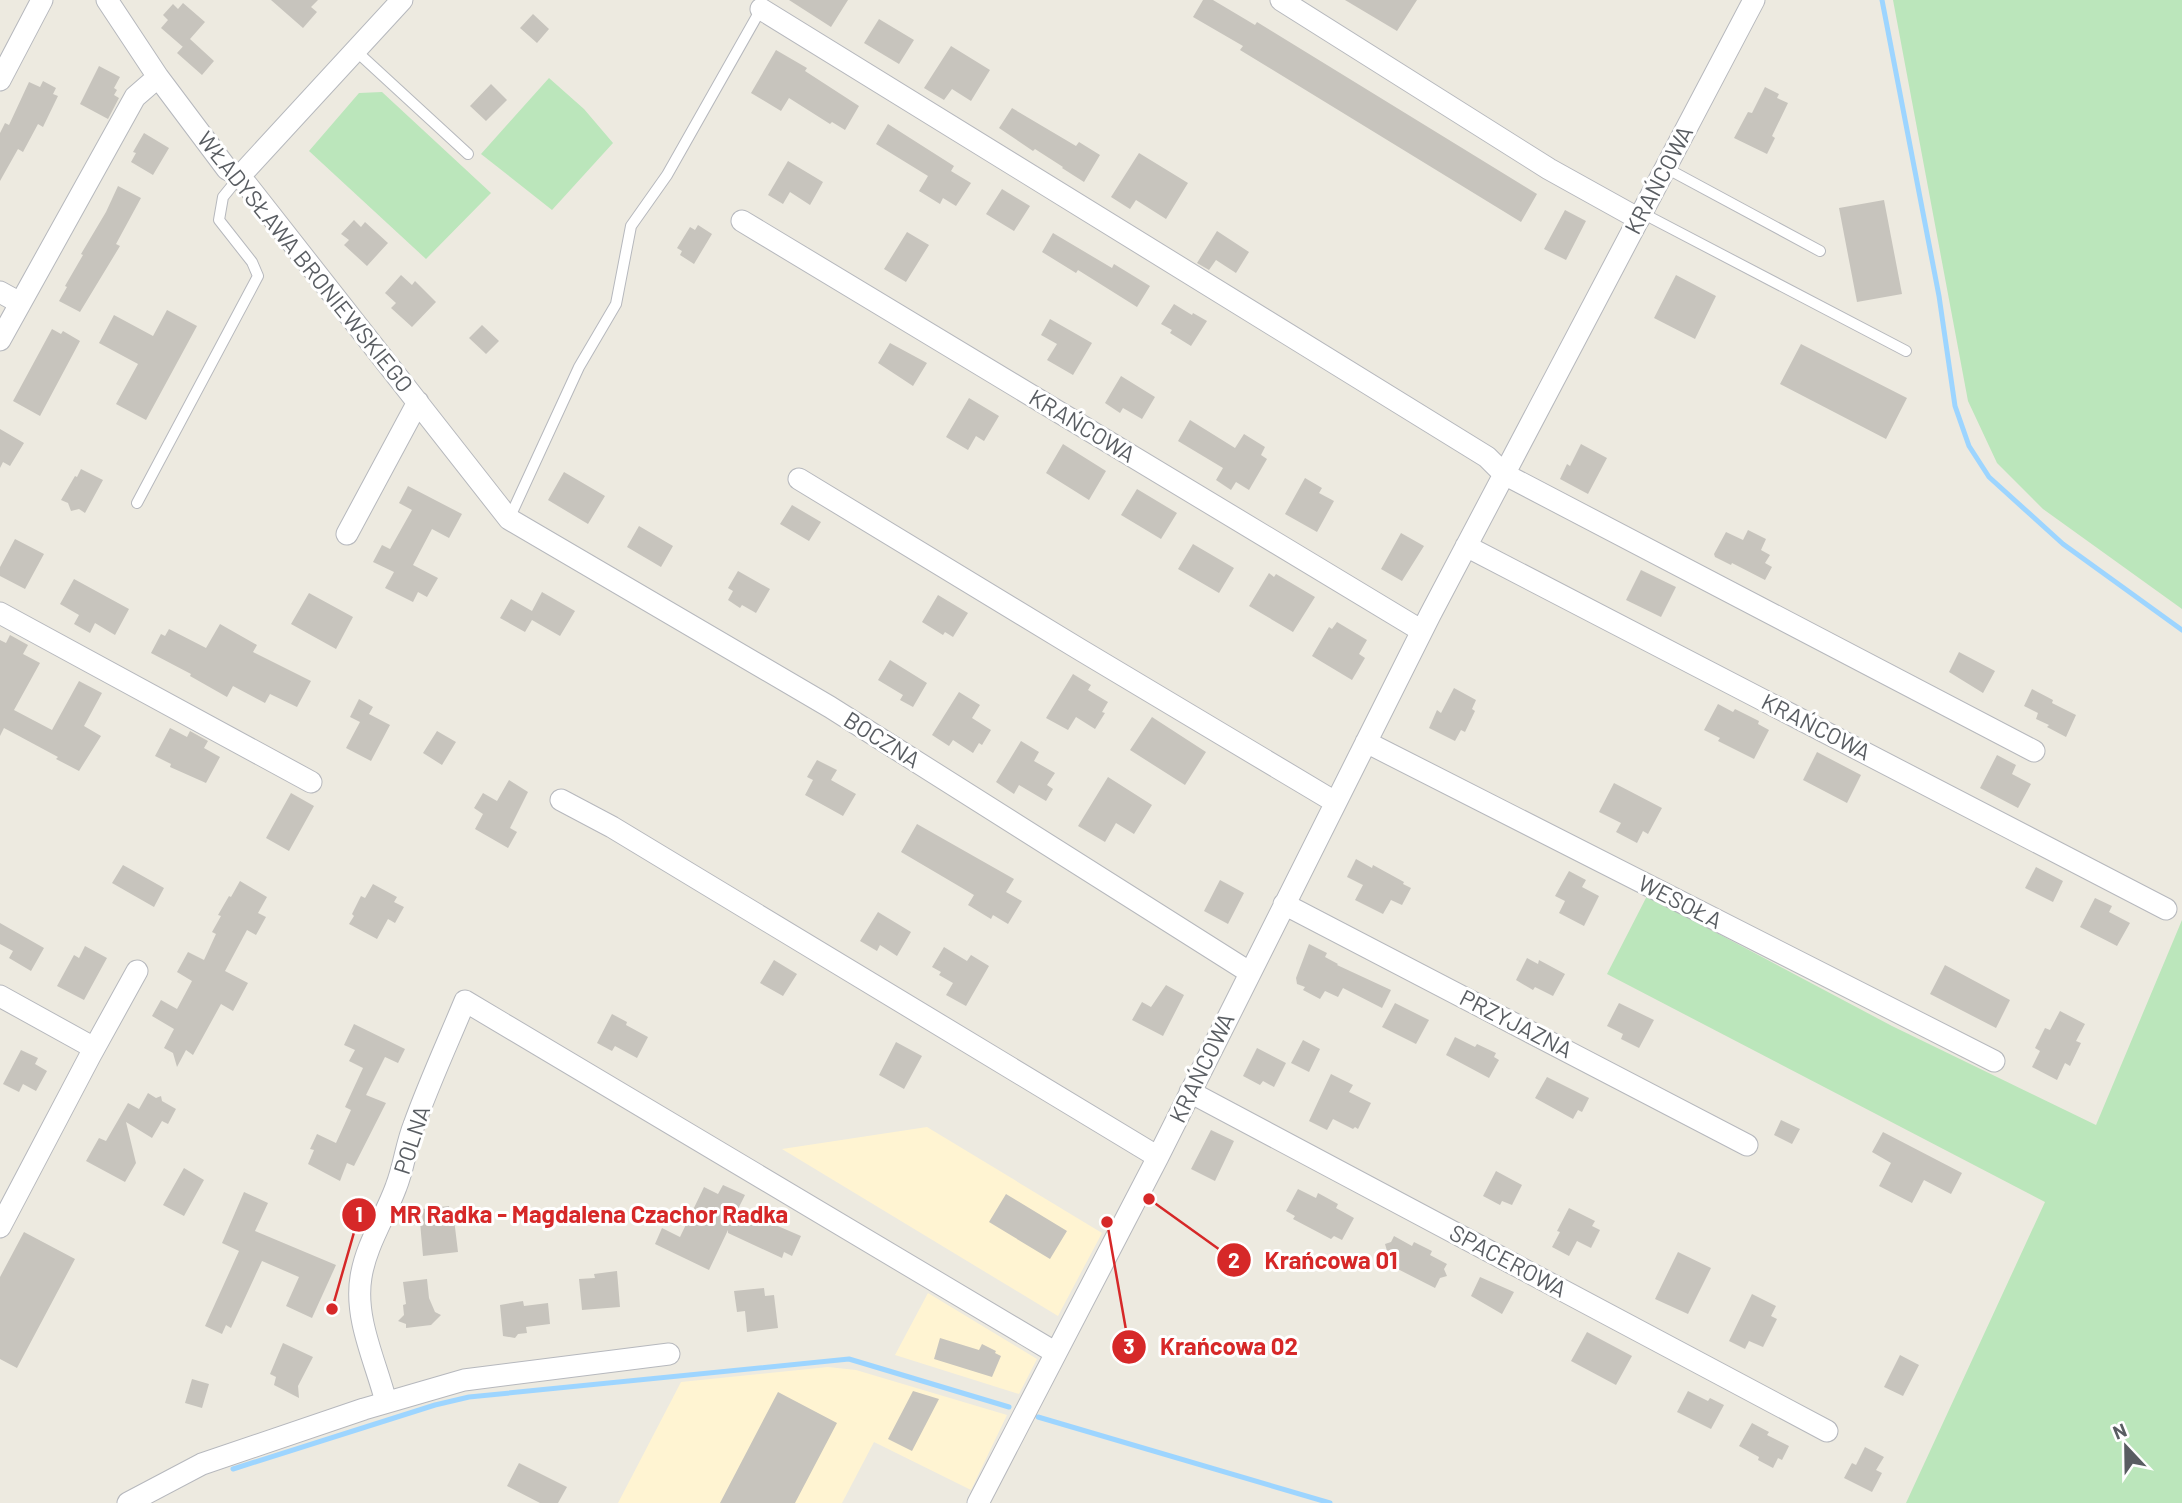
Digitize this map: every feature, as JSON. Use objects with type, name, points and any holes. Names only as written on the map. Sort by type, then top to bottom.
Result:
[{"type":"street","points":[[0,80],[42,0]]},
{"type":"street","points":[[240,176],[402,0]]},
{"type":"street","points":[[1281,0],[1549,169],[1641,216]]},
{"type":"street","name":"KRAŃCOWA","points":[[978,1503],[1158,1157],[1422,631],[1754,0]]},
{"type":"street","name":"WŁADYSŁAWA BRONIEWSKIEGO","points":[[115,3],[158,77],[227,169],[240,176],[509,519]]},
{"type":"street","points":[[761,9],[1487,457],[1504,474],[2034,751]]},
{"type":"street","points":[[0,340],[135,97],[158,77]]},
{"type":"street","name":"KRAŃCOWA","points":[[743,222],[1422,631]]},
{"type":"street","points":[[0,292],[20,303]]},
{"type":"street","points":[[347,534],[418,402]]},
{"type":"street","points":[[799,479],[1335,802]]},
{"type":"street","name":"BOCZNA","points":[[509,519],[830,707],[1249,972]]},
{"type":"street","name":"KRAŃCOWA","points":[[1466,546],[2166,909]]},
{"type":"street","points":[[0,613],[311,782]]},
{"type":"street","name":"WESOŁA","points":[[1366,742],[1994,1060]]},
{"type":"street","points":[[561,800],[612,827],[1158,1157]]},
{"type":"street","name":"PRZYJAZNA","points":[[1284,904],[1747,1144]]},
{"type":"street","points":[[0,1227],[93,1048],[137,971]]},
{"type":"street","points":[[0,996],[93,1048]]},
{"type":"street","name":"POLNA","points":[[386,1402],[361,1310],[361,1278],[372,1239],[397,1187],[413,1127],[465,1001],[1056,1353]]},
{"type":"street","name":"SPACEROWA","points":[[1190,1092],[1827,1430]]},
{"type":"street","points":[[128,1503],[202,1464],[386,1402],[464,1380],[669,1354]]},
{"type":"lane","points":[[509,519],[579,367],[616,304],[631,226],[667,175],[761,9]]},
{"type":"lane","points":[[356,51],[468,154]]},
{"type":"lane","points":[[1666,168],[1820,251]]},
{"type":"lane","points":[[137,503],[258,276],[252,262],[219,220],[223,197],[240,176]]},
{"type":"lane","points":[[1641,216],[1906,351]]},
{"type":"shaded area","points":[[927,1127],[1102,1233],[1058,1316],[782,1149]]},
{"type":"shaded area","points":[[928,1293],[1037,1359],[1019,1394],[895,1355]]},
{"type":"shaded area","points":[[828,1367],[856,1370],[1007,1415],[971,1490],[874,1442],[842,1503],[618,1503],[681,1382]]},
{"type":"green space","points":[[1893,0],[2182,0],[2182,609],[2043,509],[1997,463],[1968,401]]},
{"type":"green space","points":[[549,78],[584,109],[613,143],[552,210],[481,154]]},
{"type":"green space","points":[[382,92],[491,193],[426,259],[309,151],[359,93]]},
{"type":"green space","points":[[1647,896],[1892,1026],[2096,1125],[2182,920],[2182,1503],[1906,1503],[2045,1202],[1607,974]]},
{"type":"building","points":[[271,0],[318,0],[311,7],[317,12],[303,28]]},
{"type":"building","points":[[789,0],[848,0],[831,27]]},
{"type":"building","points":[[1203,0],[1213,0],[1255,25],[1257,22],[1537,194],[1521,222],[1240,50],[1243,46],[1193,17]]},
{"type":"building","points":[[1345,0],[1417,0],[1397,31]]},
{"type":"building","points":[[183,3],[205,22],[190,39],[214,61],[202,75],[177,53],[183,47],[161,28],[168,20],[163,15],[173,4],[178,9]]},
{"type":"building","points":[[533,14],[549,29],[537,43],[520,28]]},
{"type":"building","points":[[879,19],[914,40],[899,64],[864,43]]},
{"type":"building","points":[[951,46],[990,70],[971,101],[952,89],[944,100],[924,88]]},
{"type":"building","points":[[776,50],[807,68],[805,71],[859,106],[845,130],[832,122],[830,124],[789,98],[781,111],[751,93]]},
{"type":"building","points":[[99,66],[120,77],[114,88],[117,90],[114,95],[119,98],[108,119],[80,104]]},
{"type":"building","points":[[43,81],[56,88],[53,94],[58,96],[43,127],[38,124],[23,152],[18,149],[0,181],[0,133],[5,123],[9,125],[29,82],[40,87]]},
{"type":"building","points":[[491,84],[507,100],[486,121],[470,106]]},
{"type":"building","points":[[1765,87],[1779,94],[1777,98],[1788,103],[1772,136],[1775,138],[1767,154],[1734,138],[1748,112],[1752,113]]},
{"type":"building","points":[[1012,108],[1076,146],[1079,142],[1100,155],[1084,182],[999,128]]},
{"type":"building","points":[[888,124],[954,166],[951,171],[971,183],[956,206],[943,198],[940,204],[919,191],[928,176],[876,144]]},
{"type":"building","points":[[144,133],[169,148],[153,175],[131,162],[136,153],[133,152]]},
{"type":"building","points":[[1139,153],[1188,183],[1166,219],[1136,200],[1130,209],[1111,197]]},
{"type":"building","points":[[788,161],[823,182],[810,205],[790,192],[783,204],[768,195]]},
{"type":"building","points":[[118,186],[141,198],[116,244],[120,246],[80,312],[59,301]]},
{"type":"building","points":[[1002,189],[1030,206],[1014,231],[986,214]]},
{"type":"building","points":[[1884,200],[1902,294],[1857,302],[1839,208]]},
{"type":"building","points":[[1565,210],[1586,221],[1566,260],[1544,249]]},
{"type":"building","points":[[354,220],[361,227],[365,222],[388,243],[367,266],[344,245],[349,240],[341,234]]},
{"type":"building","points":[[698,225],[712,234],[694,264],[680,255],[682,251],[677,248],[690,227],[695,230]]},
{"type":"building","points":[[1217,231],[1249,252],[1236,273],[1216,260],[1209,270],[1197,263]]},
{"type":"building","points":[[907,232],[929,245],[906,282],[884,269]]},
{"type":"building","points":[[1053,233],[1112,268],[1114,264],[1150,286],[1137,307],[1078,270],[1076,273],[1042,252]]},
{"type":"building","points":[[401,275],[412,285],[415,281],[436,302],[412,327],[391,308],[396,303],[385,293]]},
{"type":"building","points":[[1676,275],[1716,296],[1695,339],[1654,318]]},
{"type":"building","points":[[1174,304],[1207,321],[1191,346],[1161,324]]},
{"type":"building","points":[[167,310],[197,326],[146,420],[116,404],[138,364],[99,343],[114,315],[153,336]]},
{"type":"building","points":[[1050,319],[1092,343],[1073,375],[1047,360],[1057,344],[1041,335]]},
{"type":"building","points":[[482,325],[499,341],[486,354],[469,338]]},
{"type":"building","points":[[52,329],[61,334],[63,331],[80,341],[40,416],[13,401]]},
{"type":"building","points":[[890,343],[927,363],[913,386],[878,363]]},
{"type":"building","points":[[1801,344],[1907,398],[1886,439],[1780,384]]},
{"type":"building","points":[[1121,376],[1155,397],[1142,419],[1123,408],[1120,413],[1105,403]]},
{"type":"building","points":[[969,398],[999,416],[984,441],[976,436],[968,450],[946,437]]},
{"type":"building","points":[[1190,420],[1235,448],[1244,434],[1265,447],[1261,455],[1267,459],[1249,490],[1236,482],[1231,490],[1216,480],[1223,468],[1178,441]]},
{"type":"building","points":[[0,429],[24,443],[10,466],[3,462],[0,468]]},
{"type":"building","points":[[1063,444],[1106,471],[1089,500],[1046,473]]},
{"type":"building","points":[[1581,444],[1607,458],[1588,494],[1560,479]]},
{"type":"building","points":[[81,469],[103,480],[85,513],[79,509],[71,511],[68,503],[61,500]]},
{"type":"building","points":[[564,472],[605,496],[588,524],[548,500]]},
{"type":"building","points":[[1305,478],[1322,488],[1319,493],[1334,501],[1317,532],[1285,514]]},
{"type":"building","points":[[408,486],[462,514],[449,538],[432,529],[413,565],[438,578],[427,597],[418,592],[413,602],[385,588],[394,572],[373,562],[382,545],[390,549],[412,510],[399,503]]},
{"type":"building","points":[[1137,489],[1177,513],[1161,539],[1121,515]]},
{"type":"building","points":[[792,505],[821,522],[809,541],[780,524]]},
{"type":"building","points":[[639,526],[673,546],[661,567],[627,547]]},
{"type":"building","points":[[1748,530],[1766,539],[1761,550],[1770,555],[1765,563],[1772,567],[1765,580],[1715,557],[1714,554],[1726,532],[1743,540]]},
{"type":"building","points":[[1401,533],[1424,546],[1402,581],[1381,569]]},
{"type":"building","points":[[15,539],[44,554],[25,589],[0,576],[0,567]]},
{"type":"building","points":[[1193,544],[1234,568],[1219,593],[1178,569]]},
{"type":"building","points":[[1641,570],[1676,587],[1661,617],[1626,600]]},
{"type":"building","points":[[738,571],[770,589],[756,613],[742,605],[740,608],[728,600],[733,591],[728,588]]},
{"type":"building","points":[[1269,573],[1274,577],[1276,574],[1315,597],[1293,632],[1249,606]]},
{"type":"building","points":[[74,579],[129,609],[115,635],[95,623],[90,633],[74,624],[79,615],[60,604]]},
{"type":"building","points":[[542,592],[575,611],[560,636],[532,620],[525,632],[500,618],[511,599],[532,611]]},
{"type":"building","points":[[309,593],[353,617],[336,649],[291,624]]},
{"type":"building","points":[[938,595],[968,613],[953,637],[945,632],[943,635],[922,622]]},
{"type":"building","points":[[1337,622],[1367,640],[1359,654],[1365,658],[1352,680],[1312,656],[1329,627],[1332,629]]},
{"type":"building","points":[[220,624],[257,645],[253,652],[311,681],[297,707],[270,694],[265,703],[233,686],[227,697],[151,653],[161,634],[165,636],[169,629],[206,648]]},
{"type":"building","points":[[10,635],[28,645],[23,654],[40,663],[14,710],[52,730],[79,681],[102,693],[84,726],[101,736],[79,771],[4,728],[0,736],[0,640],[6,643]]},
{"type":"building","points":[[1959,652],[1995,671],[1983,693],[1949,672]]},
{"type":"building","points":[[890,660],[927,683],[913,707],[900,700],[903,695],[878,680]]},
{"type":"building","points":[[1073,674],[1091,685],[1088,690],[1108,702],[1095,729],[1076,717],[1068,730],[1046,718]]},
{"type":"building","points":[[1454,688],[1476,700],[1472,709],[1475,711],[1465,732],[1461,730],[1455,741],[1429,728],[1437,710],[1441,713]]},
{"type":"building","points":[[2032,689],[2076,715],[2066,737],[2036,719],[2038,713],[2024,706]]},
{"type":"building","points":[[959,692],[980,705],[972,718],[991,730],[982,745],[979,743],[973,753],[953,740],[949,746],[932,735]]},
{"type":"building","points":[[359,699],[373,707],[369,714],[390,725],[371,761],[346,748],[360,722],[350,717]]},
{"type":"building","points":[[1718,704],[1759,721],[1758,724],[1769,730],[1754,759],[1718,741],[1720,738],[1704,730]]},
{"type":"building","points":[[1152,717],[1206,752],[1185,785],[1130,750]]},
{"type":"building","points":[[170,728],[187,737],[190,731],[208,741],[204,748],[220,757],[206,783],[170,767],[171,764],[155,756]]},
{"type":"building","points":[[437,731],[456,742],[442,765],[423,753]]},
{"type":"building","points":[[1021,741],[1039,752],[1034,761],[1055,773],[1047,785],[1053,789],[1046,801],[1019,785],[1014,794],[996,782]]},
{"type":"building","points":[[1817,752],[1861,775],[1847,803],[1803,780]]},
{"type":"building","points":[[1997,755],[2016,765],[2012,774],[2031,784],[2018,808],[1980,788]]},
{"type":"building","points":[[817,760],[837,770],[831,780],[856,794],[843,816],[805,795],[813,780],[807,777]]},
{"type":"building","points":[[1108,777],[1152,805],[1134,834],[1116,823],[1105,842],[1078,826]]},
{"type":"building","points":[[509,780],[528,792],[510,828],[517,832],[508,848],[475,829],[483,814],[474,808],[483,793],[497,801]]},
{"type":"building","points":[[1614,783],[1662,808],[1648,834],[1643,831],[1637,843],[1616,832],[1621,823],[1599,812]]},
{"type":"building","points":[[291,793],[314,806],[289,851],[266,838]]},
{"type":"building","points":[[917,824],[1014,879],[1006,892],[1022,901],[1008,924],[993,915],[991,919],[968,905],[974,895],[901,852]]},
{"type":"building","points":[[1356,859],[1372,868],[1373,865],[1411,888],[1402,905],[1391,900],[1383,914],[1355,900],[1363,885],[1347,877]]},
{"type":"building","points":[[123,865],[164,888],[154,907],[112,883]]},
{"type":"building","points":[[2036,867],[2063,881],[2053,902],[2025,888]]},
{"type":"building","points":[[1569,871],[1586,880],[1582,887],[1599,896],[1584,926],[1559,913],[1565,901],[1555,896]]},
{"type":"building","points":[[1220,880],[1244,893],[1228,924],[1204,911]]},
{"type":"building","points":[[240,881],[267,897],[258,913],[266,917],[256,935],[247,930],[225,971],[248,983],[233,1011],[221,1004],[193,1055],[186,1050],[177,1067],[173,1053],[164,1048],[174,1029],[152,1016],[161,1000],[177,1009],[192,981],[177,972],[188,952],[204,960],[216,934],[212,932],[221,916],[218,915]]},
{"type":"building","points":[[373,884],[397,897],[394,902],[404,907],[395,923],[388,919],[377,939],[349,924],[361,896],[365,898]]},
{"type":"building","points":[[2095,898],[2112,906],[2109,912],[2130,923],[2117,946],[2080,927]]},
{"type":"building","points":[[878,912],[911,932],[897,956],[880,945],[877,951],[860,941]]},
{"type":"building","points":[[0,923],[44,948],[31,971],[9,958],[13,951],[0,944]]},
{"type":"building","points":[[1309,944],[1327,953],[1325,957],[1337,965],[1391,990],[1382,1008],[1343,988],[1338,997],[1325,991],[1320,999],[1303,990],[1305,987],[1297,984],[1296,978]]},
{"type":"building","points":[[85,946],[107,958],[84,1000],[57,986],[74,955],[79,958]]},
{"type":"building","points":[[944,947],[967,961],[971,955],[989,966],[966,1006],[946,995],[953,983],[939,975],[941,972],[932,967]]},
{"type":"building","points":[[1527,958],[1538,964],[1539,960],[1565,974],[1553,996],[1535,987],[1533,990],[1516,980]]},
{"type":"building","points":[[774,960],[797,974],[783,996],[760,983]]},
{"type":"building","points":[[1945,965],[2010,1000],[1996,1028],[1930,994]]},
{"type":"building","points":[[1166,985],[1184,995],[1163,1036],[1132,1020],[1142,1002],[1151,1007]]},
{"type":"building","points":[[1395,1003],[1429,1020],[1416,1044],[1382,1027]]},
{"type":"building","points":[[1619,1003],[1654,1020],[1639,1048],[1621,1039],[1623,1034],[1607,1026]]},
{"type":"building","points":[[2060,1011],[2085,1024],[2076,1041],[2081,1043],[2070,1066],[2065,1063],[2057,1080],[2032,1067],[2040,1051],[2035,1048],[2045,1028],[2050,1030]]},
{"type":"building","points":[[612,1014],[648,1037],[637,1058],[615,1046],[612,1051],[597,1043]]},
{"type":"building","points":[[354,1024],[405,1049],[398,1063],[385,1057],[366,1095],[386,1103],[354,1166],[347,1163],[340,1181],[308,1164],[314,1150],[310,1149],[317,1134],[336,1143],[351,1110],[345,1107],[363,1068],[349,1061],[355,1050],[344,1045]]},
{"type":"building","points":[[1455,1037],[1496,1053],[1494,1057],[1499,1060],[1489,1078],[1446,1055]]},
{"type":"building","points":[[1303,1040],[1320,1049],[1309,1072],[1291,1063]]},
{"type":"building","points":[[896,1042],[922,1056],[904,1089],[879,1075]]},
{"type":"building","points":[[1257,1048],[1286,1063],[1274,1087],[1263,1081],[1260,1085],[1243,1076]]},
{"type":"building","points":[[21,1050],[38,1058],[35,1064],[47,1071],[36,1091],[23,1084],[19,1092],[3,1084]]},
{"type":"building","points":[[1331,1074],[1353,1085],[1349,1092],[1371,1103],[1358,1129],[1333,1119],[1327,1130],[1309,1121]]},
{"type":"building","points":[[1547,1077],[1589,1098],[1582,1112],[1578,1110],[1573,1119],[1535,1098]]},
{"type":"building","points":[[148,1093],[156,1098],[161,1096],[162,1101],[176,1109],[168,1124],[162,1121],[152,1138],[126,1122],[136,1163],[125,1182],[86,1161],[99,1138],[106,1141],[128,1103],[139,1109]]},
{"type":"building","points":[[1781,1120],[1800,1129],[1792,1144],[1774,1135]]},
{"type":"building","points":[[1211,1130],[1234,1141],[1215,1181],[1191,1169]]},
{"type":"building","points":[[1883,1132],[1962,1173],[1951,1194],[1924,1180],[1912,1203],[1879,1186],[1891,1163],[1872,1152]]},
{"type":"building","points":[[184,1168],[204,1180],[184,1216],[163,1205]]},
{"type":"building","points":[[1496,1171],[1522,1185],[1512,1205],[1502,1201],[1500,1205],[1483,1196]]},
{"type":"building","points":[[723,1185],[745,1195],[738,1209],[801,1236],[792,1256],[784,1252],[782,1258],[728,1233],[728,1230],[709,1270],[655,1244],[662,1228],[680,1237],[704,1187],[718,1194]]},
{"type":"building","points":[[1298,1189],[1316,1198],[1318,1193],[1338,1204],[1336,1208],[1354,1218],[1342,1240],[1334,1236],[1331,1239],[1293,1219],[1295,1216],[1286,1211]]},
{"type":"building","points":[[244,1192],[268,1203],[255,1231],[336,1265],[312,1318],[286,1306],[299,1277],[262,1261],[231,1328],[226,1325],[222,1334],[205,1326],[239,1251],[222,1243]]},
{"type":"building","points":[[1006,1194],[1067,1231],[1050,1259],[989,1222]]},
{"type":"building","points":[[449,1206],[450,1219],[454,1219],[458,1252],[423,1256],[420,1222],[423,1222],[422,1209]]},
{"type":"building","points":[[1569,1208],[1595,1221],[1592,1226],[1600,1230],[1591,1248],[1577,1241],[1569,1256],[1552,1247]]},
{"type":"building","points":[[24,1232],[75,1259],[17,1368],[0,1359],[0,1277]]},
{"type":"building","points":[[1394,1236],[1412,1246],[1414,1242],[1432,1251],[1430,1255],[1447,1264],[1444,1269],[1447,1276],[1440,1278],[1435,1288],[1382,1261],[1387,1251],[1385,1244],[1391,1242]]},
{"type":"building","points":[[1678,1252],[1711,1268],[1688,1314],[1655,1299]]},
{"type":"building","points":[[617,1271],[620,1307],[582,1310],[579,1279],[595,1278],[594,1274]]},
{"type":"building","points":[[1480,1277],[1514,1292],[1502,1314],[1471,1296]]},
{"type":"building","points":[[427,1279],[429,1298],[435,1312],[441,1315],[431,1325],[406,1328],[406,1324],[398,1321],[404,1315],[403,1305],[406,1304],[403,1282]]},
{"type":"building","points":[[764,1288],[765,1296],[774,1295],[778,1328],[747,1332],[745,1311],[737,1312],[734,1291]]},
{"type":"building","points":[[1752,1294],[1776,1306],[1771,1316],[1777,1319],[1763,1347],[1749,1341],[1745,1349],[1729,1341]]},
{"type":"building","points":[[523,1301],[524,1306],[548,1303],[550,1324],[526,1327],[527,1333],[518,1334],[515,1338],[503,1336],[500,1305]]},
{"type":"building","points":[[1587,1332],[1632,1356],[1616,1385],[1571,1361]]},
{"type":"building","points":[[940,1338],[979,1350],[982,1344],[996,1351],[995,1353],[1001,1356],[992,1377],[934,1359]]},
{"type":"building","points":[[283,1343],[313,1357],[298,1386],[299,1398],[274,1385],[276,1377],[270,1374]]},
{"type":"building","points":[[1900,1355],[1919,1365],[1903,1396],[1884,1387]]},
{"type":"building","points":[[192,1379],[209,1384],[202,1408],[185,1403]]},
{"type":"building","points":[[913,1391],[939,1399],[912,1451],[888,1439]]},
{"type":"building","points":[[1688,1391],[1724,1405],[1711,1429],[1677,1412]]},
{"type":"building","points":[[778,1392],[837,1423],[795,1503],[720,1503]]},
{"type":"building","points":[[1752,1423],[1769,1432],[1767,1435],[1789,1446],[1782,1460],[1778,1458],[1773,1468],[1739,1446]]},
{"type":"building","points":[[1865,1447],[1884,1457],[1876,1470],[1882,1473],[1872,1492],[1844,1478],[1852,1463],[1856,1465]]},
{"type":"building","points":[[519,1463],[567,1487],[558,1503],[540,1503],[507,1486]]},
{"type":"waterway","points":[[1882,0],[1939,296],[1955,406],[1969,446],[1989,477],[2063,544],[2182,630]]},
{"type":"waterway","points":[[233,1469],[435,1405],[469,1397],[849,1359],[1009,1407]]},
{"type":"waterway","points":[[1038,1417],[1330,1503]]},
{"type":"place","name":"Krańcowa 01","points":[[1149,1199]]},
{"type":"place","name":"Krańcowa 02","points":[[1107,1222]]},
{"type":"place","name":"MR Radka - Magdalena Czachor Radka","points":[[332,1309]]}]
